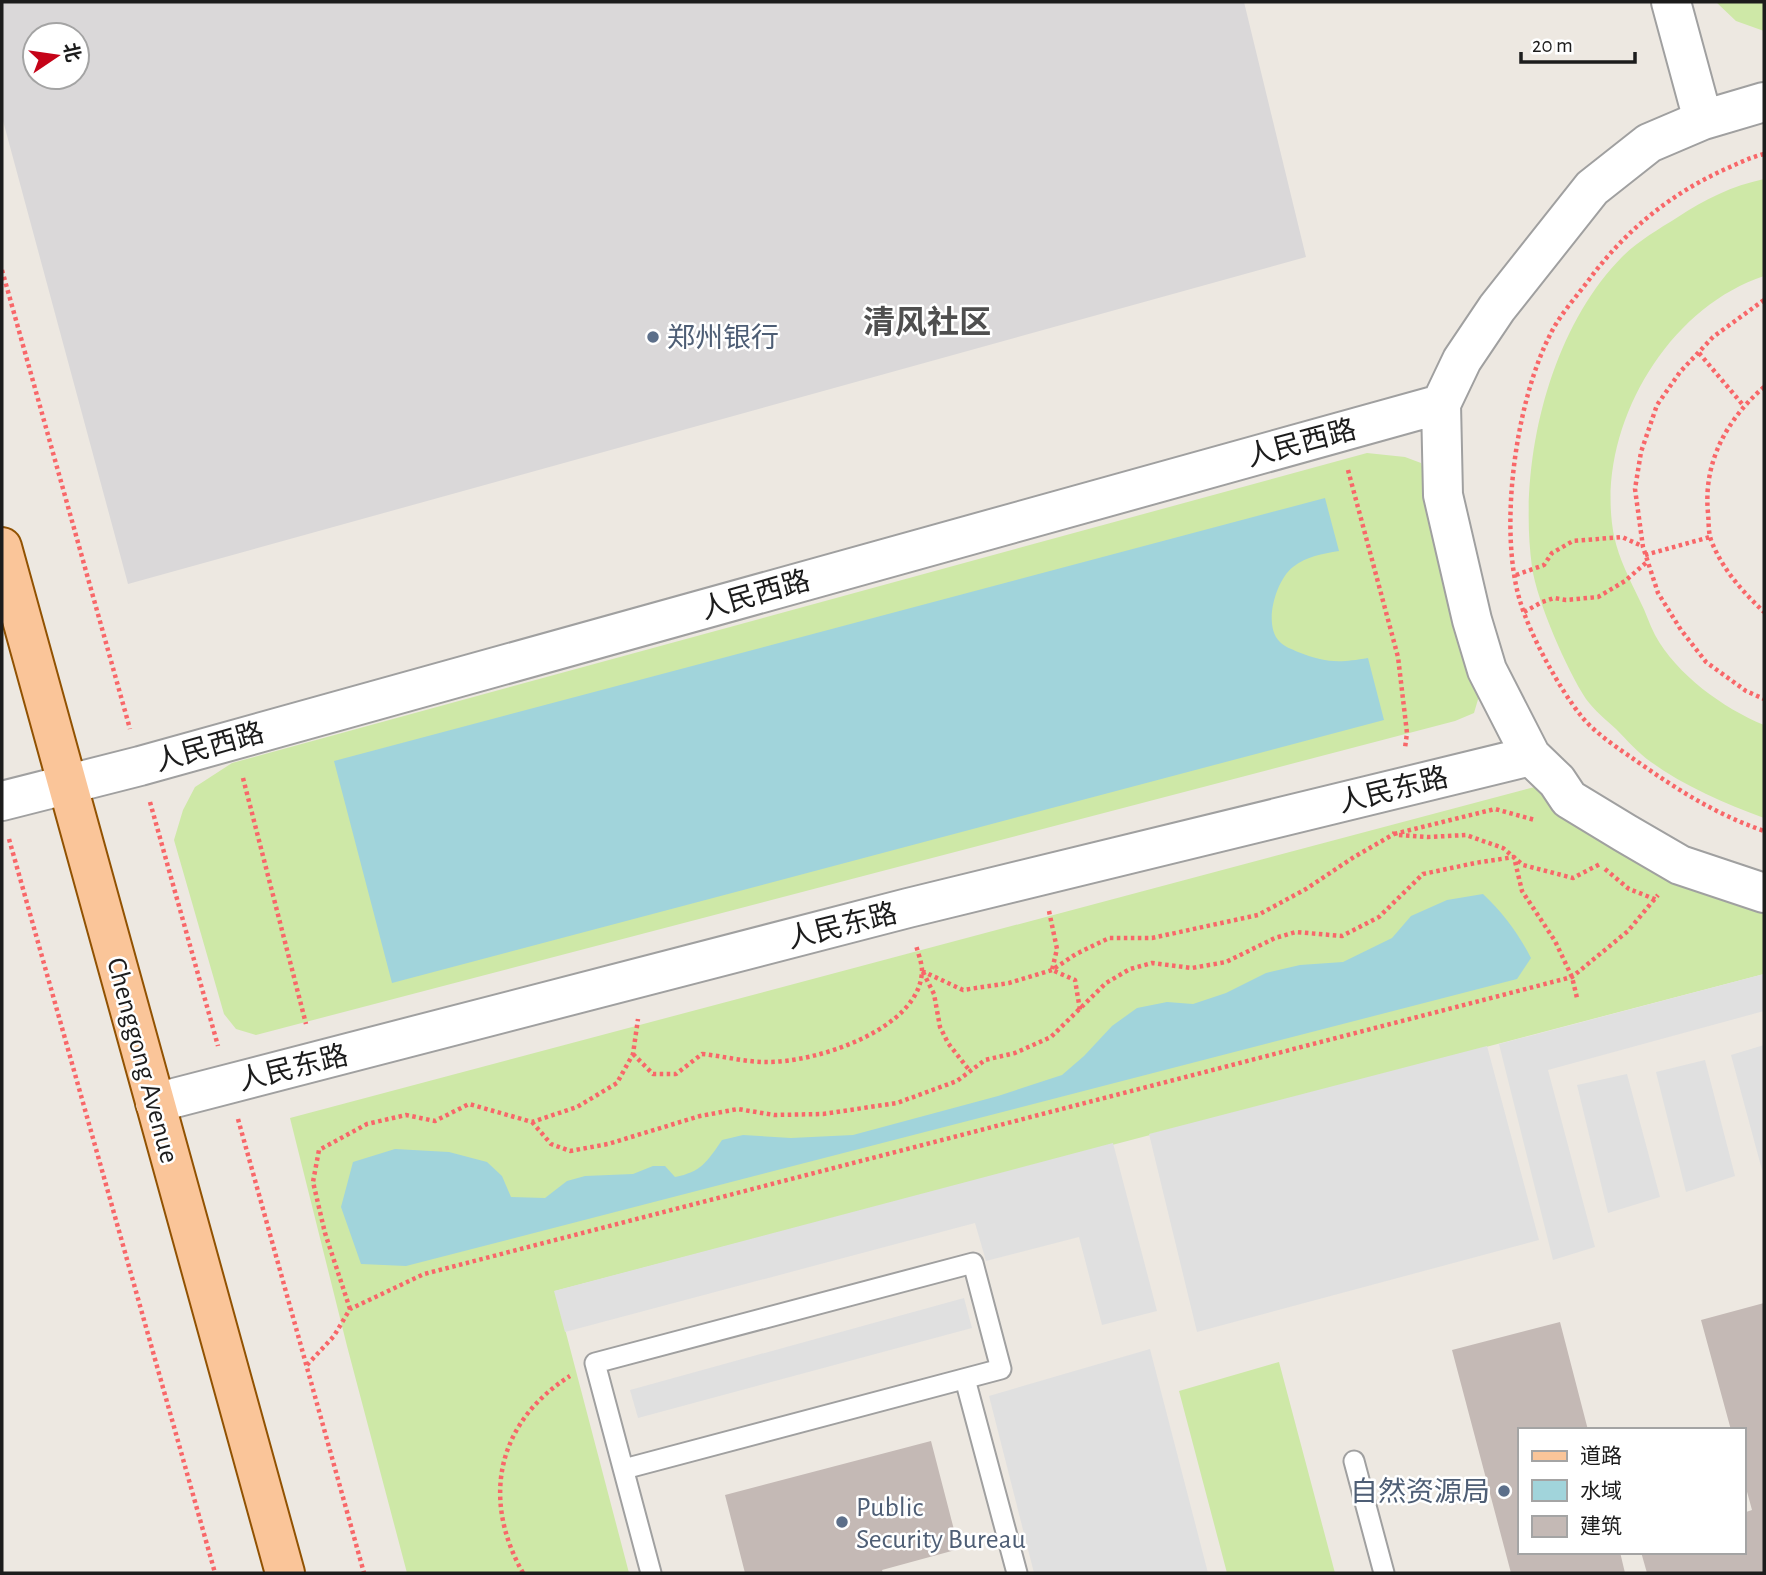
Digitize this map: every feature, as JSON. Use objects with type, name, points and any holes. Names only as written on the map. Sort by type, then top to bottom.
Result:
[{"type":"main road","name":"Chenggong Avenue","points":[[2,547],[285,1573]]},
{"type":"street","points":[[1671,2],[1703,120]]},
{"type":"street","points":[[1764,102],[1703,120],[1649,142],[1592,188],[1497,308],[1462,360],[1441,404],[1443,495],[1472,621],[1487,670],[1531,756],[1557,781],[1569,799],[1625,833],[1680,865],[1764,892]]},
{"type":"street","name":"人民西路","points":[[4,814],[69,783],[140,766],[1441,404]]},
{"type":"street","name":"人民东路","points":[[155,1103],[908,908],[1531,756]]},
{"type":"lane","points":[[624,1469],[1001,1369],[974,1263],[595,1363],[651,1573]]},
{"type":"lane","points":[[965,1378],[1017,1573]]},
{"type":"lane","points":[[1354,1461],[1384,1573]]},
{"type":"path","points":[[1764,154],[1712,175],[1640,222],[1612,250],[1551,331],[1532,380],[1511,494],[1512,555],[1520,600],[1534,638],[1583,718],[1612,744],[1698,803],[1737,822],[1764,831]]},
{"type":"path","points":[[2,270],[364,1573]]},
{"type":"path","points":[[1764,300],[1713,337],[1680,372],[1657,405],[1641,452],[1635,489],[1643,547],[1658,593],[1681,630],[1706,662],[1746,691],[1764,699]]},
{"type":"path","points":[[1699,353],[1743,405]]},
{"type":"path","points":[[1764,387],[1743,405],[1723,436],[1711,466],[1707,504],[1710,537],[1719,557],[1737,585],[1764,612]]},
{"type":"path","points":[[1339,432],[1398,657],[1407,733],[1394,834]]},
{"type":"path","points":[[1516,575],[1544,565],[1552,553],[1573,541],[1622,537],[1643,547]]},
{"type":"path","points":[[1645,555],[1710,537]]},
{"type":"path","points":[[1524,612],[1542,601],[1554,598],[1566,600],[1598,597],[1625,581],[1647,561]]},
{"type":"path","points":[[233,740],[315,1061]]},
{"type":"path","points":[[922,971],[963,990],[1009,983],[1052,970],[1076,954],[1109,938],[1152,938],[1258,915],[1306,889],[1394,834],[1495,809],[1532,817],[1542,825]]},
{"type":"path","points":[[4,814],[215,1573]]},
{"type":"path","points":[[1394,834],[1428,837],[1466,835],[1503,848],[1523,865],[1573,878],[1600,864],[1625,833]]},
{"type":"path","points":[[1514,858],[1522,891],[1555,941],[1572,976],[1577,998]]},
{"type":"path","points":[[350,1309],[325,1233],[313,1182],[319,1150],[367,1124],[406,1115],[435,1121],[469,1104],[532,1122],[551,1144],[569,1151],[608,1144],[700,1116],[738,1109],[774,1115],[823,1114],[897,1103],[957,1081],[985,1060],[1015,1053],[1051,1037],[1106,983],[1130,969],[1152,964],[1192,968],[1226,962],[1275,938],[1296,932],[1342,936],[1379,917],[1423,874],[1514,858]]},
{"type":"path","points":[[1591,859],[1629,889],[1666,902]]},
{"type":"path","points":[[306,1366],[334,1336],[350,1309],[424,1274],[1572,976],[1628,931],[1680,865]]},
{"type":"path","points":[[1037,877],[1053,923],[1057,949],[1052,970]]},
{"type":"path","points":[[908,908],[922,971],[934,994],[940,1027],[970,1071]]},
{"type":"path","points":[[1052,970],[1075,980],[1080,1010]]},
{"type":"path","points":[[633,1054],[653,1074],[676,1074],[702,1054],[765,1062],[807,1058],[854,1044],[891,1021],[916,996],[922,971]]},
{"type":"path","points":[[532,1122],[577,1107],[617,1083],[633,1054],[644,976]]},
{"type":"path","points":[[523,1573],[516,1561],[500,1501],[499,1482],[507,1451],[520,1424],[534,1404],[555,1385],[595,1363]]},
{"type":"shaded area","points":[[2,2],[1244,2],[1306,257],[128,584],[2,117]]},
{"type":"shaded area","points":[[1764,974],[1764,1011],[1548,1070],[1595,1247],[1553,1260],[1499,1044]]},
{"type":"shaded area","points":[[1764,1045],[1764,1169],[1762,1170],[1731,1055]]},
{"type":"shaded area","points":[[1487,1046],[1539,1240],[1197,1332],[1149,1134]]},
{"type":"shaded area","points":[[1705,1060],[1735,1176],[1686,1192],[1656,1072]]},
{"type":"shaded area","points":[[1627,1074],[1660,1197],[1608,1213],[1577,1085]]},
{"type":"shaded area","points":[[1113,1143],[1157,1311],[1102,1325],[1079,1237],[986,1261],[975,1223],[565,1332],[554,1291]]},
{"type":"shaded area","points":[[964,1298],[972,1328],[638,1418],[630,1390]]},
{"type":"shaded area","points":[[1150,1349],[1208,1573],[1034,1573],[989,1396]]},
{"type":"green space","points":[[1716,2],[1764,2],[1764,31],[1736,21]]},
{"type":"green space","points":[[1764,179],[1764,276],[1728,292],[1696,316],[1667,346],[1644,380],[1626,417],[1615,457],[1611,497],[1614,536],[1619,553],[1664,650],[1702,689],[1764,725],[1764,818],[1706,794],[1664,771],[1642,755],[1589,703],[1562,654],[1546,616],[1532,567],[1529,527],[1535,444],[1544,402],[1557,361],[1596,288],[1622,257],[1656,231],[1698,204],[1741,185]]},
{"type":"green space","points":[[1367,453],[1405,457],[1421,463],[1479,696],[1474,713],[1455,721],[256,1035],[236,1029],[224,1014],[174,840],[183,810],[195,787],[232,763]]},
{"type":"green space","points":[[1557,781],[1764,893],[1764,974],[555,1291],[629,1573],[407,1573],[290,1118]]},
{"type":"green space","points":[[1279,1362],[1335,1573],[1227,1573],[1179,1391]]},
{"type":"water","points":[[1325,498],[1339,551],[1309,558],[1287,573],[1274,602],[1274,633],[1286,646],[1317,658],[1340,661],[1368,658],[1384,720],[392,983],[334,761]]},
{"type":"water","points":[[1483,894],[1510,924],[1531,958],[1517,979],[406,1266],[361,1264],[341,1207],[353,1162],[395,1149],[449,1152],[487,1162],[502,1176],[511,1197],[545,1198],[567,1181],[585,1176],[633,1174],[653,1166],[665,1166],[675,1177],[684,1175],[703,1165],[722,1140],[743,1135],[791,1138],[853,1135],[998,1096],[1062,1075],[1112,1026],[1137,1008],[1167,1002],[1193,1004],[1226,993],[1266,973],[1300,965],[1343,962],[1392,938],[1411,916],[1447,900]]},
{"type":"building","points":[[1764,1303],[1764,1573],[1647,1573],[1642,1554],[1745,1554],[1745,1512],[1752,1510],[1745,1484],[1745,1428],[1730,1428],[1701,1320]]},
{"type":"building","name":"自然资源局","points":[[1560,1322],[1587,1428],[1518,1428],[1518,1554],[1620,1554],[1625,1573],[1511,1573],[1452,1350]]},
{"type":"building","name":"Public Security Bureau","points":[[931,1441],[959,1549],[882,1570],[883,1573],[745,1573],[725,1495]]},
{"type":"place","name":"郑州银行","points":[[653,337]]},
{"type":"place","name":"自然资源局","points":[[1504,1491]]},
{"type":"place","name":"Public Security Bureau","points":[[842,1522]]},
{"type":"district","name":"清风社区","points":[[927,322]]}]
